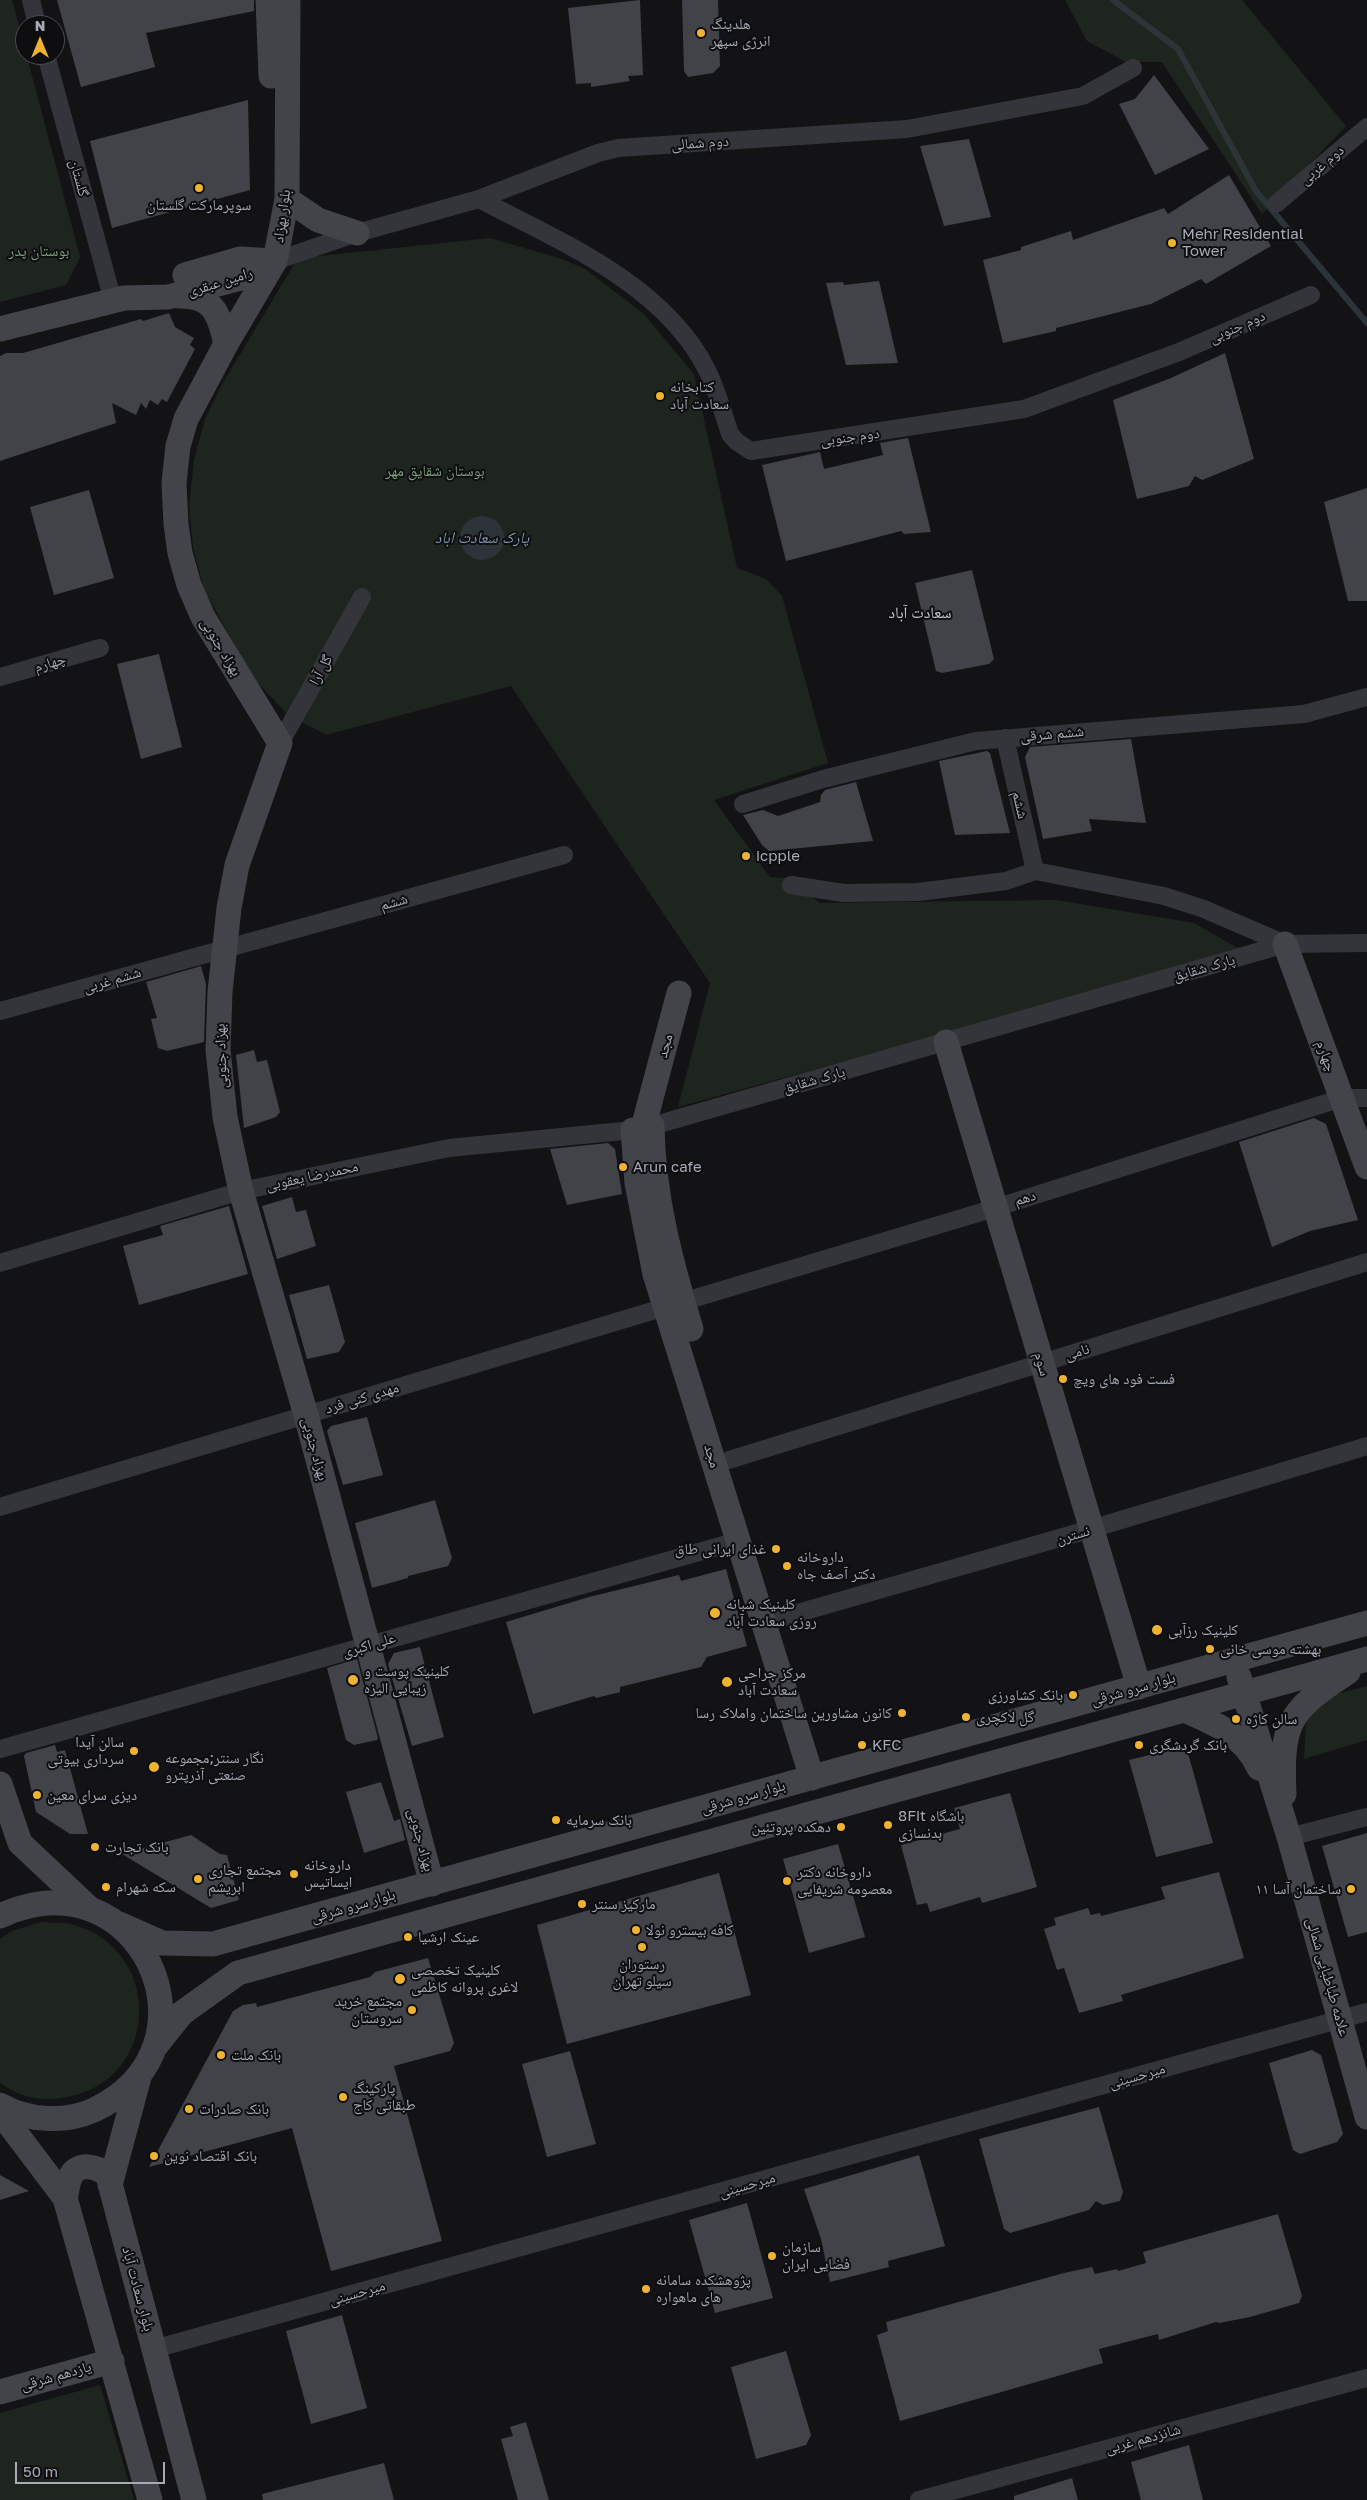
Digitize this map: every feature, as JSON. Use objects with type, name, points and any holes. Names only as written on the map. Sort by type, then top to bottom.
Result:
[{"type":"street","points":[[30,0],[34,15]]},
{"type":"street","name":"بلوار بهزاد","points":[[268,0],[272,99],[270,201],[275,261]]},
{"type":"street","name":"بلوار بهزاد","points":[[275,261],[287,199],[288,0]]},
{"type":"street","name":"گلستان","points":[[49,65],[119,300]]},
{"type":"street","name":"دوم شمالی","points":[[275,261],[356,233],[480,199],[598,153],[618,148],[907,129],[1083,96],[1133,68]]},
{"type":"street","name":"دوم غربی","points":[[1276,204],[1367,127]]},
{"type":"street","points":[[287,199],[318,220],[356,233]]},
{"type":"street","name":"دوم جنوبی","points":[[480,199],[614,272],[669,318],[706,369],[730,434],[736,442],[751,451],[1024,410],[1179,352],[1311,294]]},
{"type":"street","name":"رامین عبقری","points":[[119,300],[142,288],[240,259],[275,261]]},
{"type":"street","name":"رامین عبقری","points":[[0,330],[119,300],[168,296],[249,276],[275,261]]},
{"type":"street","name":"بهزاد جنوبی","points":[[275,261],[226,344],[186,419],[178,446],[174,484],[178,544],[189,585],[203,617],[280,743],[237,865],[224,948],[218,1050],[225,1117],[241,1191],[306,1415],[432,1884]]},
{"type":"street","points":[[168,296],[203,298],[220,318],[226,344]]},
{"type":"street","name":"گل آرا","points":[[280,743],[362,597]]},
{"type":"street","name":"چهارم","points":[[0,678],[100,648]]},
{"type":"street","name":"ششم شرقی","points":[[743,804],[823,779],[944,748],[1005,738],[1304,714],[1367,697]]},
{"type":"street","name":"ششم","points":[[1005,738],[1035,871]]},
{"type":"street","name":"ششم","points":[[224,948],[564,855]]},
{"type":"street","points":[[791,884],[844,893],[918,892],[1006,881],[1035,871],[1164,896],[1204,909],[1285,944],[1367,943]]},
{"type":"street","name":"چهارم","points":[[1285,944],[1367,1167]]},
{"type":"street","name":"پارک شقایق","points":[[643,1128],[1285,944]]},
{"type":"street","name":"ششم غربی","points":[[0,1011],[224,948]]},
{"type":"street","name":"مجد","points":[[679,992],[643,1128],[653,1158],[674,1305],[818,1776]]},
{"type":"street","name":"سوم","points":[[946,1042],[1139,1687]]},
{"type":"street","name":"دهم","points":[[674,1305],[995,1208],[1342,1098],[1367,1098]]},
{"type":"street","name":"محمدرضا یعقوبی","points":[[0,1263],[241,1191],[449,1148],[643,1128]]},
{"type":"street","name":"نامی","points":[[722,1462],[1367,1262]]},
{"type":"street","name":"مهدی کنی فرد","points":[[0,1507],[674,1305]]},
{"type":"street","name":"نسترن","points":[[771,1621],[1091,1529],[1367,1446]]},
{"type":"street","name":"علی اکبری","points":[[0,1749],[745,1539]]},
{"type":"street","name":"بلوار سرو شرقی","points":[[119,1924],[162,1943],[213,1944],[1367,1623]]},
{"type":"street","name":"علامه طباطبایی شمالی","points":[[1235,1660],[1289,1837],[1367,2117]]},
{"type":"street","points":[[110,2185],[139,2077],[155,2047],[182,2013],[238,1973],[1367,1660]]},
{"type":"street","name":"علامه طباطبایی شمالی","points":[[1289,1837],[1283,1759],[1286,1735],[1293,1720],[1309,1698],[1367,1660]]},
{"type":"street","name":"علامه طباطبایی شمالی","points":[[1184,1710],[1220,1726],[1246,1745],[1255,1758],[1289,1837]]},
{"type":"street","points":[[0,1784],[20,1843],[89,1908],[119,1924],[143,1949],[157,1980],[162,2013],[155,2047]]},
{"type":"street","points":[[1289,1837],[1367,1817]]},
{"type":"street","points":[[0,1916],[22,1905],[56,1901],[89,1908]]},
{"type":"street","name":"میرحسینی","points":[[154,2349],[1367,2012]]},
{"type":"street","points":[[0,2105],[14,2112],[48,2119],[82,2115],[114,2101],[139,2077]]},
{"type":"street","points":[[0,2112],[66,2198],[150,2500]]},
{"type":"street","points":[[66,2198],[70,2176],[78,2169],[88,2166],[101,2169],[108,2176],[110,2185]]},
{"type":"street","name":"بلوار سعادت آباد","points":[[110,2185],[194,2500]]},
{"type":"street","name":"یازدهم شرقی","points":[[0,2392],[112,2361]]},
{"type":"street","name":"شانزدهم غربی","points":[[919,2500],[1367,2378]]},
{"type":"green space","name":"بوستان پدر","points":[[0,0],[12,0],[16,15],[15,65],[29,65],[80,257],[66,285],[0,302]]},
{"type":"green space","points":[[1065,0],[1242,0],[1346,126],[1262,214],[1162,62],[1126,62],[1087,41]]},
{"type":"green space","name":"بوستان شقایق مهر","points":[[490,238],[562,259],[585,269],[644,314],[694,374],[737,568],[766,579],[782,596],[828,763],[714,800],[770,877],[785,878],[820,903],[1057,900],[1194,923],[1243,951],[678,1107],[710,983],[511,686],[326,735],[287,714],[258,683],[239,653],[204,589],[193,547],[189,506],[194,460],[205,419],[221,386],[296,261],[301,258]]},
{"type":"green space","points":[[1367,1686],[1367,1740],[1304,1759],[1306,1723],[1324,1697]]},
{"type":"green space","points":[[41,1922],[71,1924],[102,1938],[124,1960],[136,1987],[139,2016],[133,2044],[118,2069],[94,2088],[56,2099],[40,2099],[25,2096],[0,2083],[0,1939],[12,1931]]},
{"type":"green space","points":[[100,2385],[134,2500],[0,2500],[0,2413]]},
{"type":"water","name":"پارک سعادت اباد","points":[[478,516],[486,516],[498,522],[504,538],[498,554],[486,560],[478,560],[466,554],[460,542],[460,534],[466,522]]},
{"type":"building","points":[[57,0],[254,0],[254,11],[146,33],[155,67],[81,87],[65,29],[65,15],[61,15]]},
{"type":"building","points":[[640,0],[643,75],[628,76],[630,81],[591,87],[591,83],[576,84],[568,8]]},
{"type":"building","name":"هلدینگ انرژی سپهر","points":[[682,0],[718,0],[720,66],[713,73],[688,77],[684,71]]},
{"type":"building","points":[[1154,75],[1209,149],[1155,175],[1119,104],[1135,99]]},
{"type":"building","points":[[248,100],[250,190],[112,228],[90,141]]},
{"type":"building","points":[[969,139],[991,217],[944,226],[920,146]]},
{"type":"building","name":"Mehr Residential Tower","points":[[1229,175],[1271,246],[1206,284],[1201,279],[1151,304],[1056,328],[1056,331],[1003,343],[983,260],[1021,250],[1021,247],[1071,231],[1073,240],[1164,208],[1168,214]]},
{"type":"building","points":[[879,281],[898,363],[846,365],[826,283],[843,282],[844,285]]},
{"type":"building","points":[[169,313],[175,327],[194,338],[190,345],[195,349],[167,402],[162,399],[158,405],[150,400],[146,409],[141,403],[136,415],[112,403],[116,423],[0,461],[0,356],[6,353],[23,353],[141,319],[143,321]]},
{"type":"building","points":[[1225,353],[1254,459],[1202,480],[1195,476],[1189,486],[1137,499],[1113,400],[1171,378]]},
{"type":"building","points":[[908,438],[931,532],[904,534],[901,531],[786,561],[762,465],[820,452],[824,469],[883,455],[880,443]]},
{"type":"building","points":[[1367,488],[1367,601],[1348,601],[1324,502]]},
{"type":"building","points":[[89,490],[114,578],[54,595],[30,507]]},
{"type":"building","points":[[972,570],[994,659],[989,664],[942,673],[936,671],[915,583]]},
{"type":"building","points":[[159,654],[182,747],[141,759],[117,664]]},
{"type":"building","points":[[1131,739],[1146,823],[1089,819],[1092,831],[1043,839],[1025,757],[1030,747]]},
{"type":"building","points":[[987,751],[990,753],[1010,833],[955,835],[939,761]]},
{"type":"building","points":[[856,782],[873,841],[769,851],[762,845],[743,815],[763,810],[778,816],[820,802],[821,795],[825,790]]},
{"type":"building","points":[[201,966],[206,984],[204,1042],[167,1051],[158,1048],[151,1019],[157,1018],[146,982]]},
{"type":"building","points":[[254,1050],[257,1062],[267,1060],[280,1112],[276,1117],[244,1128],[236,1055]]},
{"type":"building","points":[[1314,1118],[1326,1124],[1358,1220],[1310,1231],[1272,1247],[1239,1142]]},
{"type":"building","points":[[608,1143],[615,1149],[622,1194],[567,1205],[550,1149]]},
{"type":"building","points":[[292,1197],[296,1212],[306,1210],[316,1246],[277,1259],[262,1206]]},
{"type":"building","points":[[229,1206],[248,1274],[139,1305],[123,1246],[163,1235],[160,1226]]},
{"type":"building","points":[[329,1285],[345,1342],[339,1352],[307,1359],[289,1295]]},
{"type":"building","points":[[367,1417],[383,1475],[343,1485],[327,1431],[331,1426]]},
{"type":"building","points":[[435,1500],[452,1558],[448,1566],[408,1576],[408,1578],[372,1588],[355,1523]]},
{"type":"building","points":[[726,1569],[747,1646],[707,1657],[701,1667],[620,1687],[620,1692],[596,1698],[594,1696],[533,1714],[506,1622],[589,1597],[679,1575],[681,1581]]},
{"type":"building","points":[[420,1647],[444,1737],[412,1746],[388,1664],[394,1653]]},
{"type":"building","points":[[357,1659],[378,1738],[377,1740],[354,1745],[346,1740],[327,1668]]},
{"type":"building","points":[[55,1745],[57,1752],[65,1750],[88,1834],[70,1834],[36,1812],[24,1756],[26,1753]]},
{"type":"building","points":[[1186,1746],[1213,1843],[1156,1857],[1129,1760]]},
{"type":"building","points":[[381,1782],[394,1821],[400,1819],[405,1840],[364,1853],[346,1792]]},
{"type":"building","points":[[1010,1793],[1037,1887],[982,1903],[980,1897],[930,1912],[927,1903],[917,1905],[901,1845],[960,1829],[954,1808]]},
{"type":"building","name":"ساختمان آسا ۱۱","points":[[1367,1833],[1367,1932],[1348,1937],[1322,1846]]},
{"type":"building","name":"مجتمع تجاری ابریشم","points":[[191,1835],[220,1854],[227,1855],[239,1900],[211,1908],[122,1854]]},
{"type":"building","points":[[838,1844],[865,1937],[809,1953],[783,1859]]},
{"type":"building","points":[[1219,1872],[1244,1958],[1121,1995],[1123,2001],[1079,2013],[1064,1968],[1057,1970],[1044,1929],[1056,1925],[1054,1918],[1088,1908],[1091,1915],[1100,1913],[1101,1916],[1165,1899],[1161,1887]]},
{"type":"building","points":[[719,1873],[751,1995],[567,2044],[537,1925]]},
{"type":"building","name":"پارکینگ طبقاتی کاج","points":[[428,1958],[454,2043],[450,2051],[394,2066],[442,2241],[331,2271],[292,2128],[149,2167],[233,2011],[243,2005],[256,2003],[257,2007],[370,1977],[375,1972]]},
{"type":"building","points":[[1312,2050],[1321,2055],[1343,2134],[1337,2142],[1300,2154],[1293,2150],[1269,2063]]},
{"type":"building","points":[[570,2051],[596,2144],[547,2157],[522,2064]]},
{"type":"building","points":[[1099,2107],[1123,2192],[1120,2201],[1103,2205],[1096,2201],[1089,2210],[1010,2233],[1004,2229],[979,2139]]},
{"type":"building","points":[[919,2155],[945,2246],[888,2261],[889,2267],[830,2282],[821,2239],[804,2189]]},
{"type":"building","points":[[0,2175],[29,2191],[0,2200]]},
{"type":"building","points":[[747,2203],[773,2298],[715,2313],[689,2220]]},
{"type":"building","points":[[1278,2214],[1302,2296],[1299,2303],[1250,2317],[1216,2322],[1159,2340],[1158,2334],[1099,2349],[1103,2363],[900,2421],[877,2335],[888,2331],[886,2322],[1064,2273],[1092,2267],[1095,2274],[1117,2269],[1118,2271],[1146,2263],[1143,2252]]},
{"type":"building","points":[[342,2315],[367,2408],[311,2424],[286,2331]]},
{"type":"building","points":[[786,2351],[811,2435],[806,2445],[756,2459],[731,2367]]},
{"type":"building","points":[[526,2422],[549,2500],[518,2500],[501,2439],[513,2436],[510,2427]]},
{"type":"building","points":[[1189,2445],[1203,2500],[1141,2500],[1131,2462]]},
{"type":"building","points":[[384,2463],[394,2500],[263,2500],[262,2494]]},
{"type":"building","points":[[1072,2478],[1078,2500],[1014,2500],[1014,2496]]},
{"type":"waterway","points":[[1113,0],[1178,49],[1256,191],[1367,323]]},
{"type":"place","name":"هلدینگ انرژی سپهر","points":[[701,33]]},
{"type":"place","name":"سوپرمارکت گلستان","points":[[199,188]]},
{"type":"place","name":"Mehr Residential Tower","points":[[1172,243]]},
{"type":"place","name":"کتابخانه سعادت آباد","points":[[660,396]]},
{"type":"place","name":"icpple","points":[[746,856]]},
{"type":"place","name":"Arun cafe","points":[[623,1167]]},
{"type":"place","name":"فست فود های ویچ","points":[[1063,1379]]},
{"type":"place","name":"غذای ایرانی طاق","points":[[776,1549]]},
{"type":"place","name":"داروخانه دکتر آصف جاه","points":[[787,1566]]},
{"type":"place","name":"کلینیک شبانه روزی سعادت آباد","points":[[715,1613]]},
{"type":"place","name":"کلینیک رزآبی","points":[[1157,1630]]},
{"type":"place","name":"بهشته موسی خانی","points":[[1210,1649]]},
{"type":"place","name":"کلینیک پوست و زیبایی الیزه","points":[[353,1680]]},
{"type":"place","name":"مرکز جراحی سعادت آباد","points":[[727,1682]]},
{"type":"place","name":"بانک کشاورزی","points":[[1073,1695]]},
{"type":"place","name":"کانون مشاورین ساختمان واملاک رسا","points":[[902,1713]]},
{"type":"place","name":"گل لاکچری","points":[[966,1717]]},
{"type":"place","name":"سالن كاژه","points":[[1236,1719]]},
{"type":"place","name":"KFC","points":[[862,1745]]},
{"type":"place","name":"بانک گردشگری","points":[[1139,1745]]},
{"type":"place","name":"سالن آیدا سرداری بیوتی","points":[[134,1751]]},
{"type":"place","name":"نگار سنتر;مجموعه صنعتی آذرپترو","points":[[154,1767]]},
{"type":"place","name":"دیزی سرای معین","points":[[37,1795]]},
{"type":"place","name":"بانک سرمایه","points":[[556,1820]]},
{"type":"place","name":"8Fit باشگاه بدنسازی","points":[[888,1825]]},
{"type":"place","name":"دهکده پروتئین","points":[[841,1827]]},
{"type":"place","name":"بانک تجارت","points":[[95,1847]]},
{"type":"place","name":"داروخانه ایساتیس","points":[[294,1874]]},
{"type":"place","name":"مجتمع تجاری ابریشم","points":[[198,1879]]},
{"type":"place","name":"داروخانه دکتر معصومه شریفایی","points":[[787,1881]]},
{"type":"place","name":"سکه شهرام","points":[[106,1887]]},
{"type":"place","name":"ساختمان آسا ۱۱","points":[[1351,1889]]},
{"type":"place","name":"مارکیز سنتر","points":[[582,1904]]},
{"type":"place","name":"کافه بیسترو نولا","points":[[636,1930]]},
{"type":"place","name":"عینک ارشیا","points":[[408,1937]]},
{"type":"place","name":"رستوران سیلو تهران","points":[[642,1947]]},
{"type":"place","name":"کلینیک تخصصی لاغری پروانه کاظمی","points":[[400,1979]]},
{"type":"place","name":"مجتمع خرید سروستان","points":[[412,2010]]},
{"type":"place","name":"بانک ملت","points":[[221,2055]]},
{"type":"place","name":"پارکینگ طبقاتی کاج","points":[[343,2097]]},
{"type":"place","name":"بانک صادرات","points":[[189,2109]]},
{"type":"place","name":"بانک اقتصاد نوین","points":[[154,2156]]},
{"type":"place","name":"سازمان فضایی ایران","points":[[772,2256]]},
{"type":"place","name":"پژوهشکده سامانه های ماهواره","points":[[646,2289]]},
{"type":"district","name":"سعادت آباد","points":[[920,613]]}]
